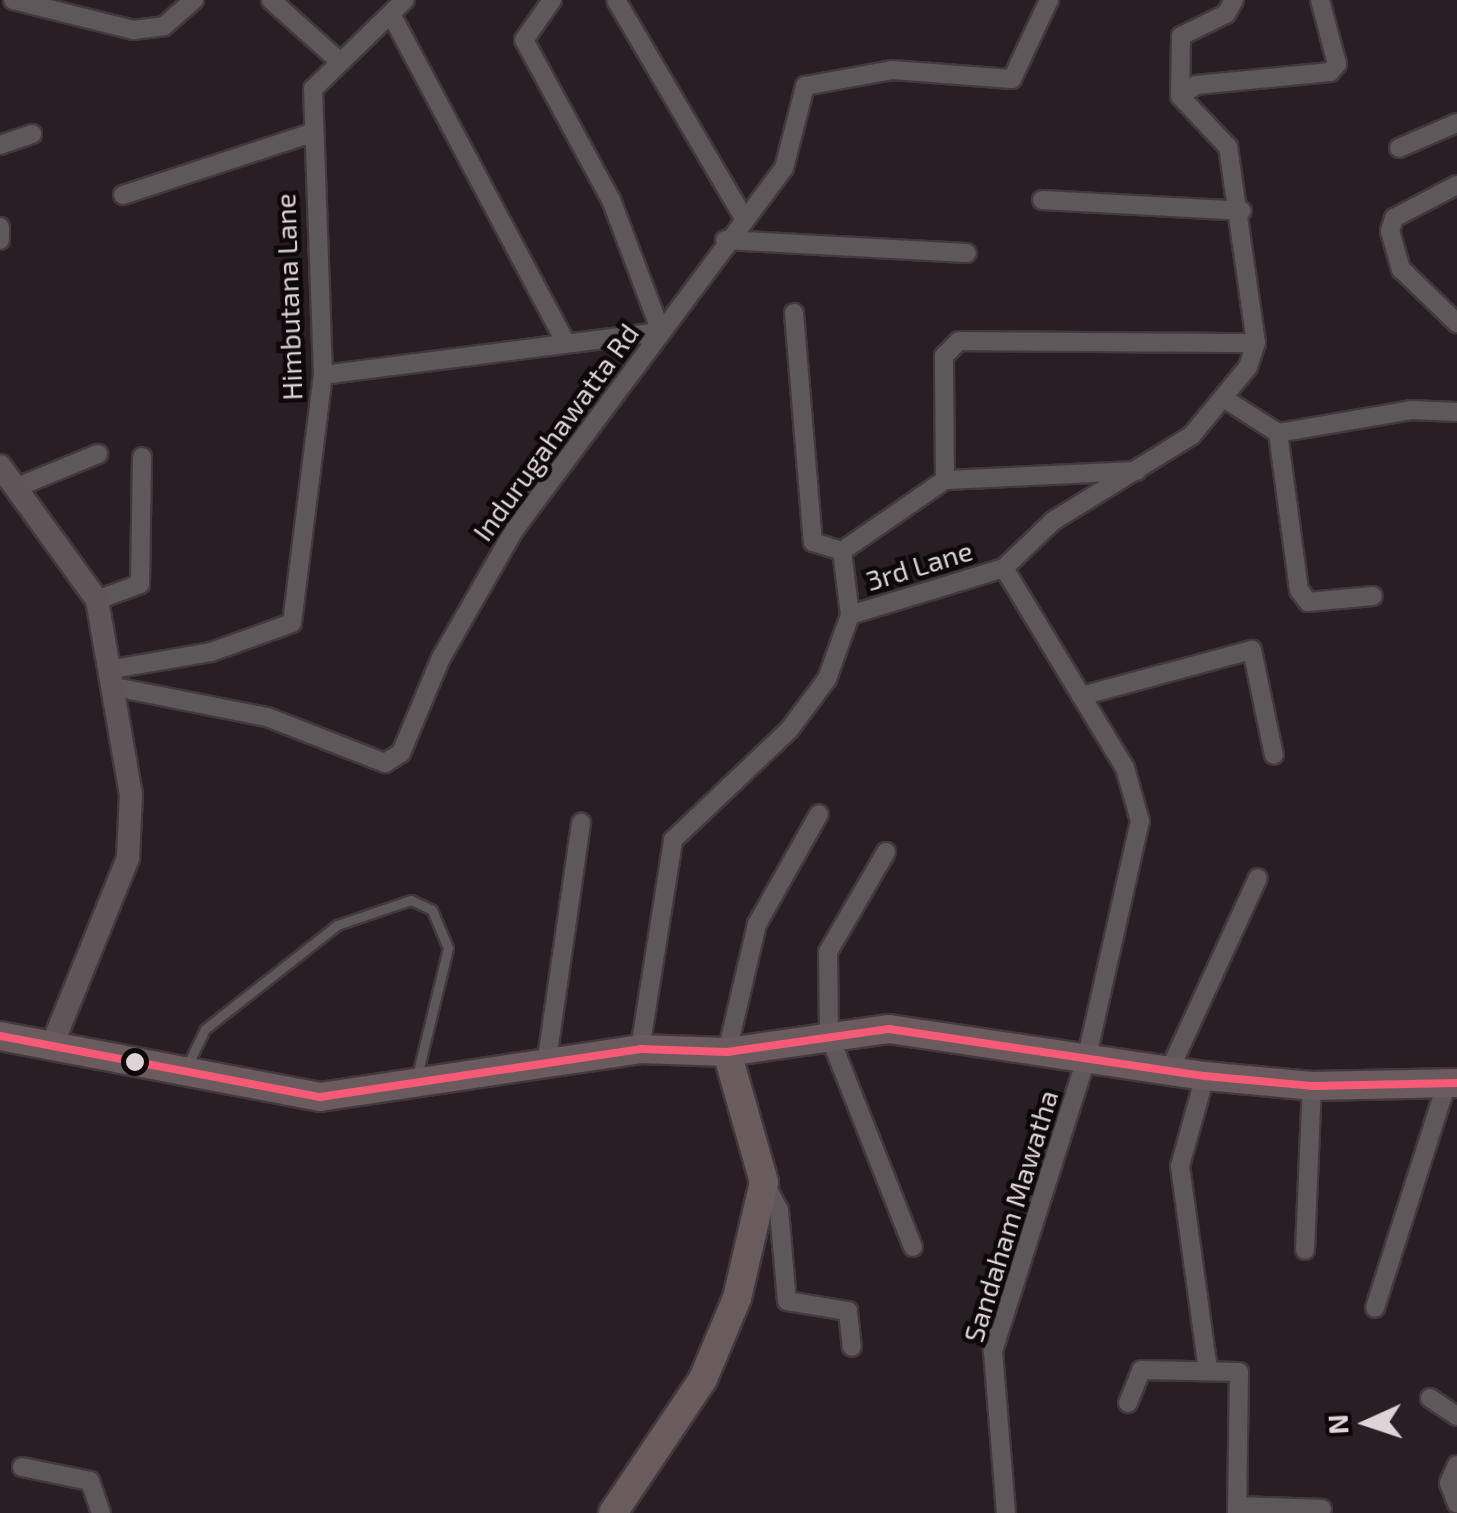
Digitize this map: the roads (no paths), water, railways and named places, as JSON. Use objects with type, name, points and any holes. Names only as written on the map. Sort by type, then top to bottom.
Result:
[{"type":"main road","points":[[0,1036],[183,1076],[320,1097],[414,1086],[640,1049],[726,1052],[829,1035],[939,1032],[1205,1076],[1312,1086],[1452,1083]]},
{"type":"main road","points":[[613,1513],[702,1379],[737,1298],[764,1182],[726,1052]]},
{"type":"street","points":[[13,0],[133,30],[164,26],[194,0]]},
{"type":"street","points":[[272,0],[339,62]]},
{"type":"street","name":"Himbutana Lane","points":[[114,678],[211,652],[292,623],[323,375],[308,134],[312,89],[405,0]]},
{"type":"street","points":[[323,375],[564,340],[661,332],[611,200],[524,40],[552,0]]},
{"type":"street","points":[[616,0],[745,220]]},
{"type":"street","name":"Indurugahawatta Rd","points":[[114,678],[267,717],[385,763],[402,754],[441,658],[515,529],[725,240],[784,168],[805,86],[844,73],[1012,79],[1049,0]]},
{"type":"street","points":[[1004,568],[1054,521],[1137,471],[1228,401],[1256,343],[1242,210],[1228,147],[1180,96],[1181,36],[1226,14],[1234,0]]},
{"type":"street","points":[[1180,96],[1196,85],[1330,72],[1336,64],[1320,0]]},
{"type":"street","points":[[391,14],[564,340]]},
{"type":"street","points":[[1399,148],[1457,123]]},
{"type":"street","points":[[0,145],[32,134]]},
{"type":"street","points":[[123,195],[308,134]]},
{"type":"street","points":[[1457,185],[1394,218],[1390,232],[1400,269],[1457,324]]},
{"type":"street","points":[[1042,200],[1242,210]]},
{"type":"street","points":[[0,227],[0,240]]},
{"type":"street","points":[[725,240],[967,253]]},
{"type":"street","points":[[794,313],[813,542],[842,550],[944,480],[1137,471]]},
{"type":"street","points":[[944,480],[944,356],[960,340],[1256,343]]},
{"type":"street","points":[[1228,401],[1278,433],[1410,410],[1457,412]]},
{"type":"street","points":[[1278,433],[1299,590],[1308,602],[1373,596]]},
{"type":"street","points":[[15,488],[98,454]]},
{"type":"street","points":[[98,600],[140,584],[142,457]]},
{"type":"street","points":[[0,466],[98,600],[131,794],[128,858],[52,1045]]},
{"type":"street","points":[[640,1049],[673,840],[810,707],[850,615],[842,550]]},
{"type":"street","name":"3rd Lane","points":[[850,615],[1004,568]]},
{"type":"street","name":"Sandaham Mawatha","points":[[1004,568],[1125,768],[1140,821],[1086,1056],[994,1351],[1006,1513]]},
{"type":"street","points":[[1081,696],[1252,650],[1262,664],[1274,755]]},
{"type":"street","points":[[726,1052],[757,924],[819,814]]},
{"type":"street","points":[[546,1066],[581,824]]},
{"type":"street","points":[[886,852],[828,952],[829,1035],[913,1247]]},
{"type":"street","points":[[1170,1069],[1258,878]]},
{"type":"street","points":[[1205,1076],[1180,1166],[1208,1370]]},
{"type":"street","points":[[1375,1308],[1452,1083]]},
{"type":"street","points":[[1305,1250],[1312,1086]]},
{"type":"street","points":[[764,1182],[779,1210],[787,1300],[848,1310],[852,1347]]},
{"type":"street","points":[[1128,1403],[1142,1370],[1208,1370],[1242,1377],[1238,1509],[1322,1509]]},
{"type":"street","points":[[1430,1398],[1457,1416]]},
{"type":"street","points":[[1457,1465],[1449,1483],[1457,1504]]},
{"type":"street","points":[[22,1468],[90,1480],[101,1513]]},
{"type":"lane","points":[[183,1076],[205,1029],[337,924],[411,900],[432,910],[448,948],[414,1086]]}]
